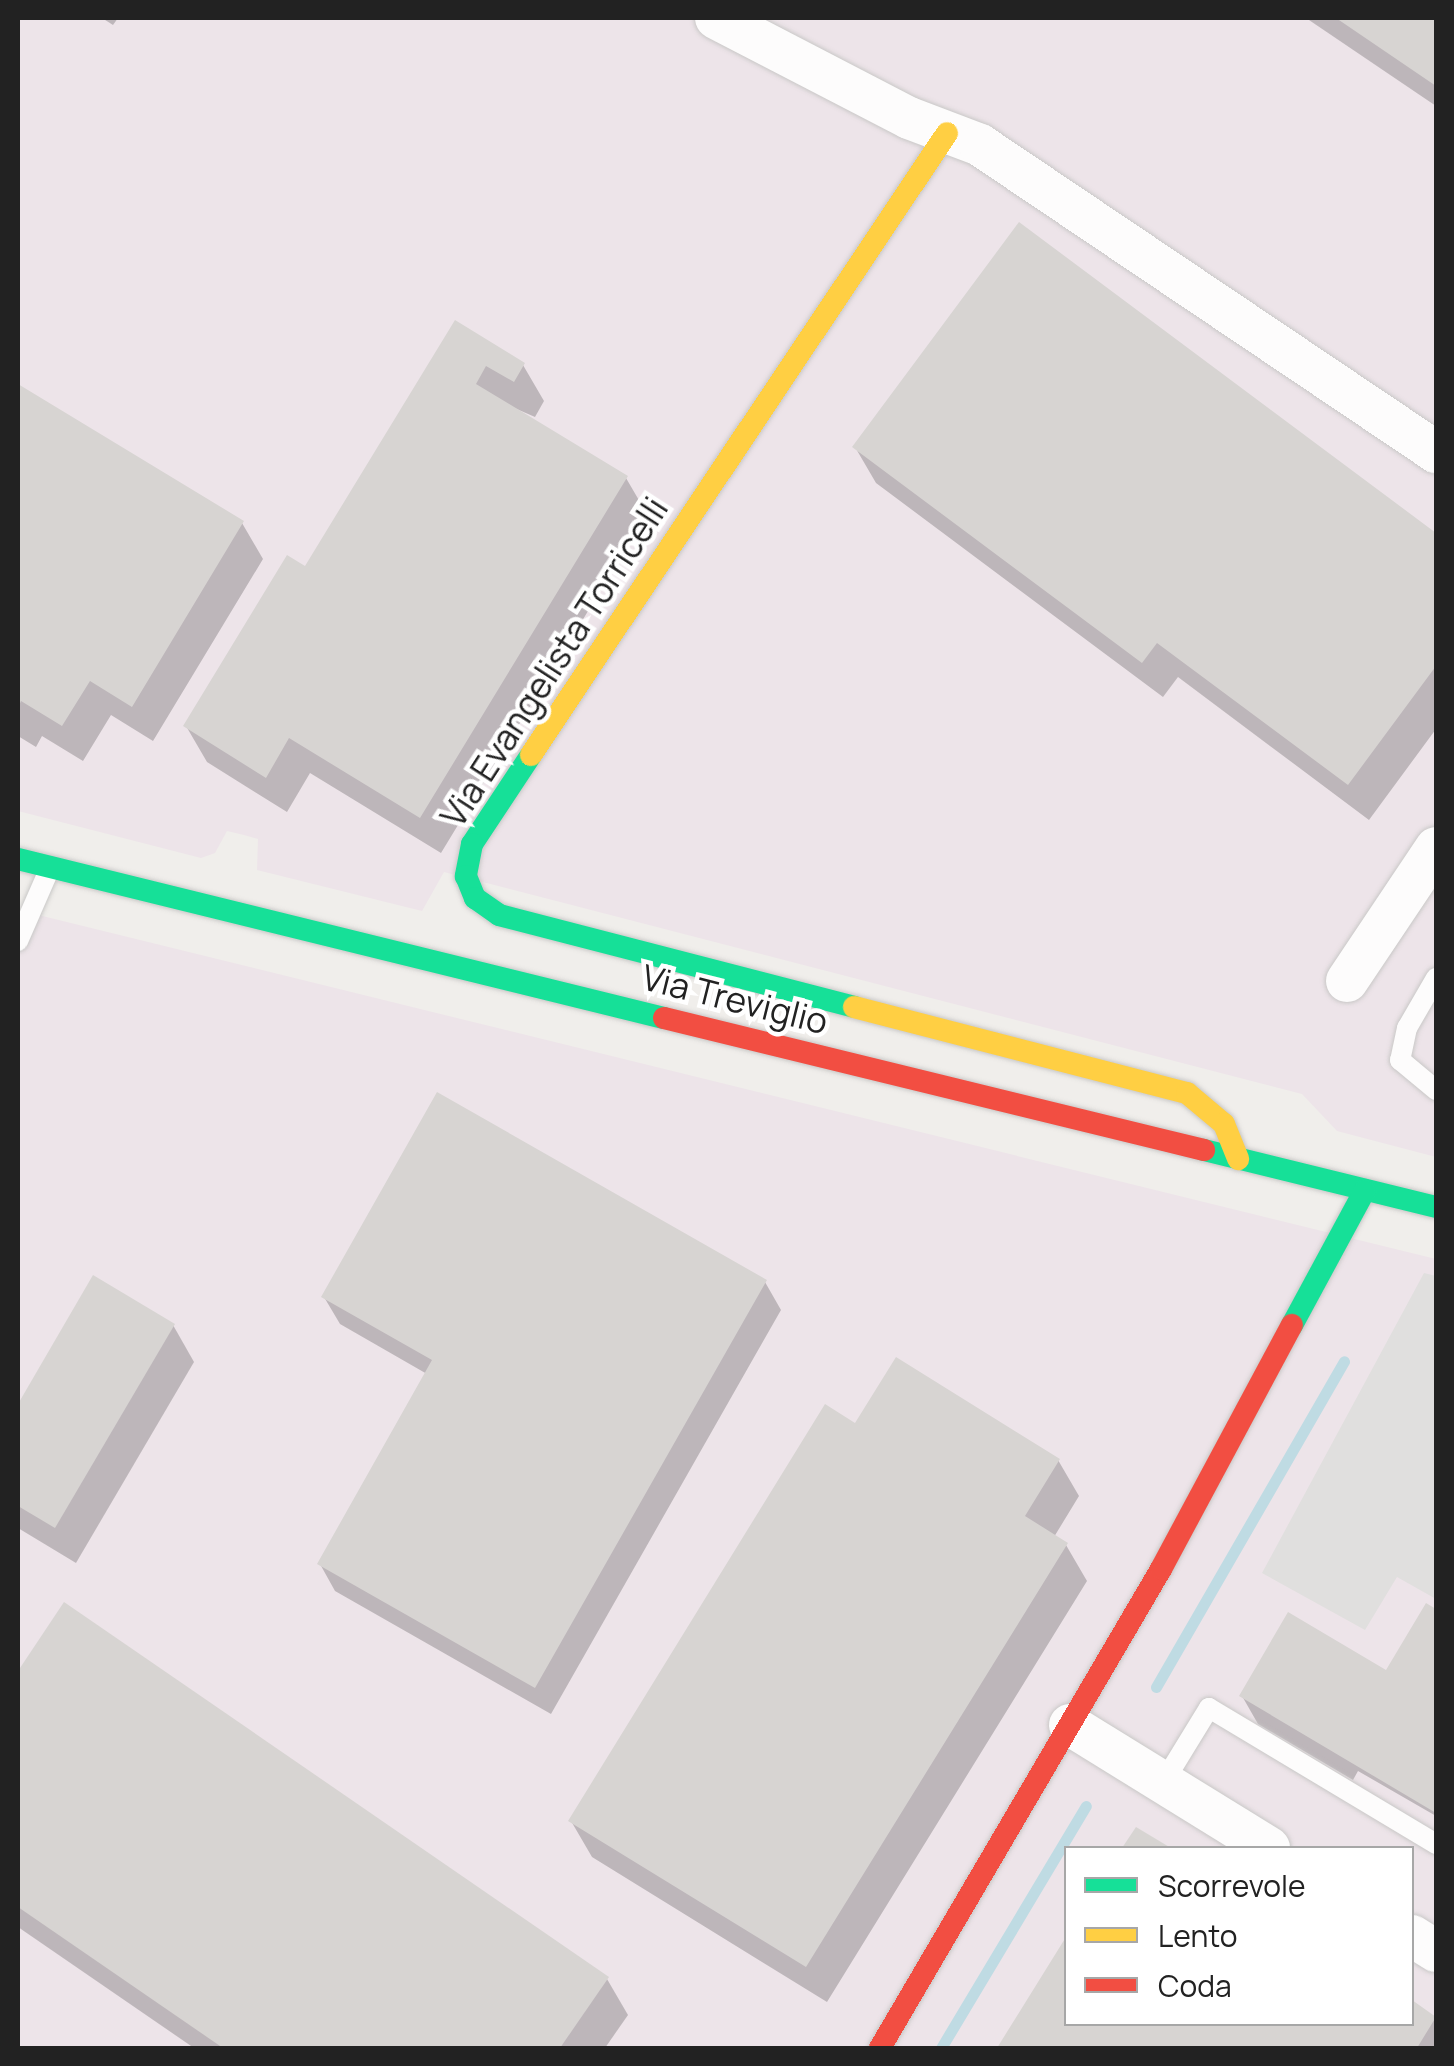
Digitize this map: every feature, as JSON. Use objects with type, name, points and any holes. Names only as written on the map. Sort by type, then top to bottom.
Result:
[{"type":"street","points":[[716,18],[980,145],[1436,452]]},
{"type":"street","name":"Via Evangelista Torricelli","points":[[947,132],[482,829],[466,876],[475,898],[499,915],[1188,1094],[1224,1124],[1238,1159]]},
{"type":"street","points":[[1347,980],[1436,848]]},
{"type":"street","name":"Via Treviglio","points":[[18,859],[1436,1207]]},
{"type":"street","points":[[880,2048],[1070,1725],[1365,1190]]},
{"type":"street","points":[[1070,1725],[1266,1846]]},
{"type":"street","points":[[1414,1937],[1436,1951]]},
{"type":"lane","points":[[18,942],[51,867]]},
{"type":"lane","points":[[1436,978],[1406,1028],[1400,1060],[1436,1090]]},
{"type":"lane","points":[[1163,1783],[1210,1708],[1436,1844]]},
{"type":"shaded area","points":[[18,18],[1436,18],[1436,1157],[1337,1131],[1302,1094],[444,872],[422,911],[257,870],[258,839],[244,835],[227,831],[215,853],[201,858],[18,811]]},
{"type":"shaded area","points":[[18,910],[1436,1259],[1436,2048],[18,2048]]},
{"type":"shaded area","points":[[1424,1273],[1436,1276],[1436,1599],[1397,1577],[1365,1630],[1262,1573]]},
{"type":"building","points":[[1336,18],[1436,18],[1436,86]]},
{"type":"building","points":[[1019,222],[1436,533],[1436,666],[1348,785],[1157,643],[1142,663],[852,447]]},
{"type":"building","points":[[455,320],[525,363],[514,382],[486,366],[476,384],[628,476],[420,818],[289,738],[266,778],[183,726],[287,555],[305,566]]},
{"type":"building","points":[[18,384],[244,521],[132,707],[90,681],[62,726],[21,701],[18,708]]},
{"type":"building","points":[[437,1092],[767,1280],[535,1688],[317,1564],[432,1360],[321,1297]]},
{"type":"building","points":[[93,1275],[175,1324],[55,1528],[18,1506],[18,1404]]},
{"type":"building","points":[[896,1357],[1060,1459],[1025,1516],[1068,1543],[806,1967],[568,1821],[825,1404],[855,1423]]},
{"type":"building","points":[[64,1602],[609,1977],[560,2048],[223,2048],[18,1907],[18,1671]]},
{"type":"building","points":[[1426,1603],[1436,1609],[1436,1813],[1239,1696],[1288,1612],[1386,1670]]},
{"type":"building","points":[[1136,1827],[1168,1846],[1123,1846]]},
{"type":"building","points":[[1064,1940],[1064,2026],[1414,2026],[1414,2001],[1436,2017],[1417,2048],[997,2048]]},
{"type":"waterway","points":[[1156,1687],[1344,1361]]},
{"type":"waterway","points":[[941,2048],[1086,1806]]},
{"type":"traffic: fast","points":[[531,755],[472,844],[466,876],[475,898],[499,915],[854,1007]]},
{"type":"traffic: fast","points":[[18,859],[664,1018]]},
{"type":"traffic: fast","points":[[1204,1150],[1436,1207]]},
{"type":"traffic: fast","points":[[1292,1325],[1365,1190]]},
{"type":"traffic: slow","points":[[531,755],[947,133]]},
{"type":"traffic: slow","points":[[854,1007],[1187,1093],[1224,1124],[1238,1159]]},
{"type":"traffic: jam","points":[[664,1018],[1204,1150]]},
{"type":"traffic: jam","points":[[880,2048],[1161,1569],[1292,1325]]}]
